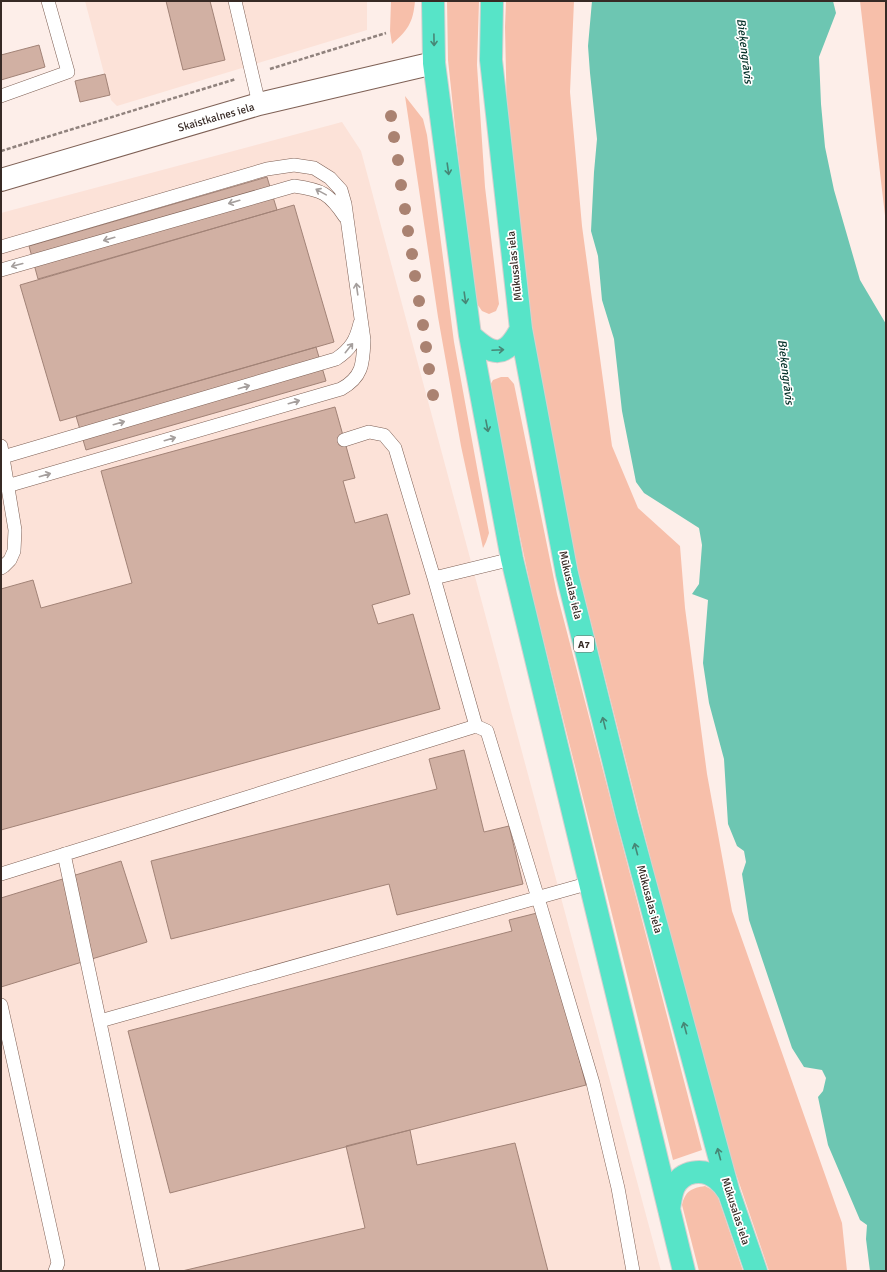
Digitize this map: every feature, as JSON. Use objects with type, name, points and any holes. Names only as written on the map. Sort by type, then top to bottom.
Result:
[{"type":"highway","points":[[433,1],[434,63],[470,336],[512,559],[684,1271]]},
{"type":"highway","name":"Mūkusalas iela","points":[[492,1],[491,60],[521,329],[567,574],[627,816],[729,1193],[756,1271]]},
{"type":"highway","points":[[470,336],[482,346],[489,349],[496,351],[504,350],[515,341],[521,329]]},
{"type":"highway","points":[[669,1210],[672,1194],[678,1180],[684,1175],[692,1172],[702,1172],[717,1178],[729,1193]]},
{"type":"street","name":"Skaistkalnes iela","points":[[1,180],[259,104],[434,63]]},
{"type":"lane","points":[[1,96],[68,72],[48,1]]},
{"type":"lane","points":[[235,1],[259,104]]},
{"type":"lane","points":[[1,247],[267,169],[294,165],[314,168],[330,178],[341,190],[345,204],[364,340],[363,359],[357,377],[350,384],[341,389],[7,486]]},
{"type":"lane","points":[[1,270],[294,186],[314,189],[330,197],[347,220]]},
{"type":"lane","points":[[1,568],[10,560],[14,551],[15,530],[2,452],[314,367],[336,359],[344,354],[351,346],[356,337],[361,318]]},
{"type":"lane","points":[[344,440],[369,432],[384,435],[395,448],[476,726]]},
{"type":"lane","points":[[434,578],[512,559]]},
{"type":"lane","points":[[1,874],[476,726],[487,731],[593,1083],[618,1188],[632,1271]]},
{"type":"lane","points":[[64,854],[152,1271]]},
{"type":"lane","points":[[100,1021],[590,884]]},
{"type":"lane","points":[[1,1005],[58,1263],[55,1271]]},
{"type":"path","points":[[1,151],[386,33]]},
{"type":"shaded area","points":[[85,1],[367,1],[367,30],[117,106],[111,100]]},
{"type":"shaded area","points":[[391,1],[415,1],[413,15],[409,26],[392,44],[390,31]]},
{"type":"shaded area","points":[[447,1],[479,1],[477,65],[485,187],[499,304],[496,311],[489,314],[482,311],[475,301],[448,60]]},
{"type":"shaded area","points":[[506,1],[574,1],[570,92],[582,226],[612,446],[638,508],[680,546],[685,608],[707,774],[732,911],[842,1223],[847,1271],[769,1271],[733,1165],[672,944],[572,547],[518,249],[507,121],[505,27]]},
{"type":"shaded area","points":[[860,1],[886,1],[886,224]]},
{"type":"shaded area","points":[[405,96],[423,119],[427,135],[454,342],[489,533],[483,548],[461,446],[438,317]]},
{"type":"shaded area","points":[[342,122],[361,151],[661,1271],[1,1271],[1,213]]},
{"type":"shaded area","points":[[501,377],[508,377],[514,384],[557,594],[702,1150],[673,1160],[533,599],[489,387],[493,380]]},
{"type":"shaded area","points":[[705,1186],[716,1192],[743,1271],[699,1271],[682,1205],[687,1193],[693,1189]]},
{"type":"water","name":"Bieķengrāvis","points":[[592,1],[833,1],[836,13],[819,57],[825,147],[834,190],[860,280],[886,324],[886,1271],[870,1271],[866,1239],[867,1225],[860,1220],[828,1145],[818,1097],[823,1091],[826,1078],[822,1070],[804,1067],[792,1048],[749,920],[742,874],[746,862],[744,851],[737,846],[728,824],[724,759],[709,703],[703,663],[708,600],[692,594],[699,584],[702,545],[699,528],[644,493],[636,482],[622,411],[614,339],[602,300],[598,256],[591,231],[597,139],[588,46]]},
{"type":"building","points":[[166,1],[210,1],[225,60],[183,70]]},
{"type":"building","points":[[39,45],[45,67],[1,80],[1,55]]},
{"type":"building","points":[[105,74],[110,95],[80,102],[75,81]]},
{"type":"building","points":[[267,177],[277,210],[38,279],[29,246]]},
{"type":"building","points":[[294,205],[334,342],[60,421],[20,285]]},
{"type":"building","points":[[316,347],[326,381],[86,450],[76,416]]},
{"type":"building","points":[[335,407],[355,478],[343,481],[355,523],[387,514],[410,594],[372,605],[378,624],[413,614],[440,709],[1,830],[1,589],[33,580],[41,608],[132,583],[101,471]]},
{"type":"building","points":[[464,750],[484,832],[509,826],[523,884],[397,915],[389,884],[171,939],[151,861],[437,789],[429,759]]},
{"type":"building","points":[[121,861],[147,942],[1,987],[1,898]]},
{"type":"building","points":[[541,912],[586,1085],[170,1193],[128,1031],[512,931],[509,920]]},
{"type":"building","points":[[410,1130],[417,1165],[515,1143],[548,1271],[182,1271],[365,1228],[346,1146]]}]
